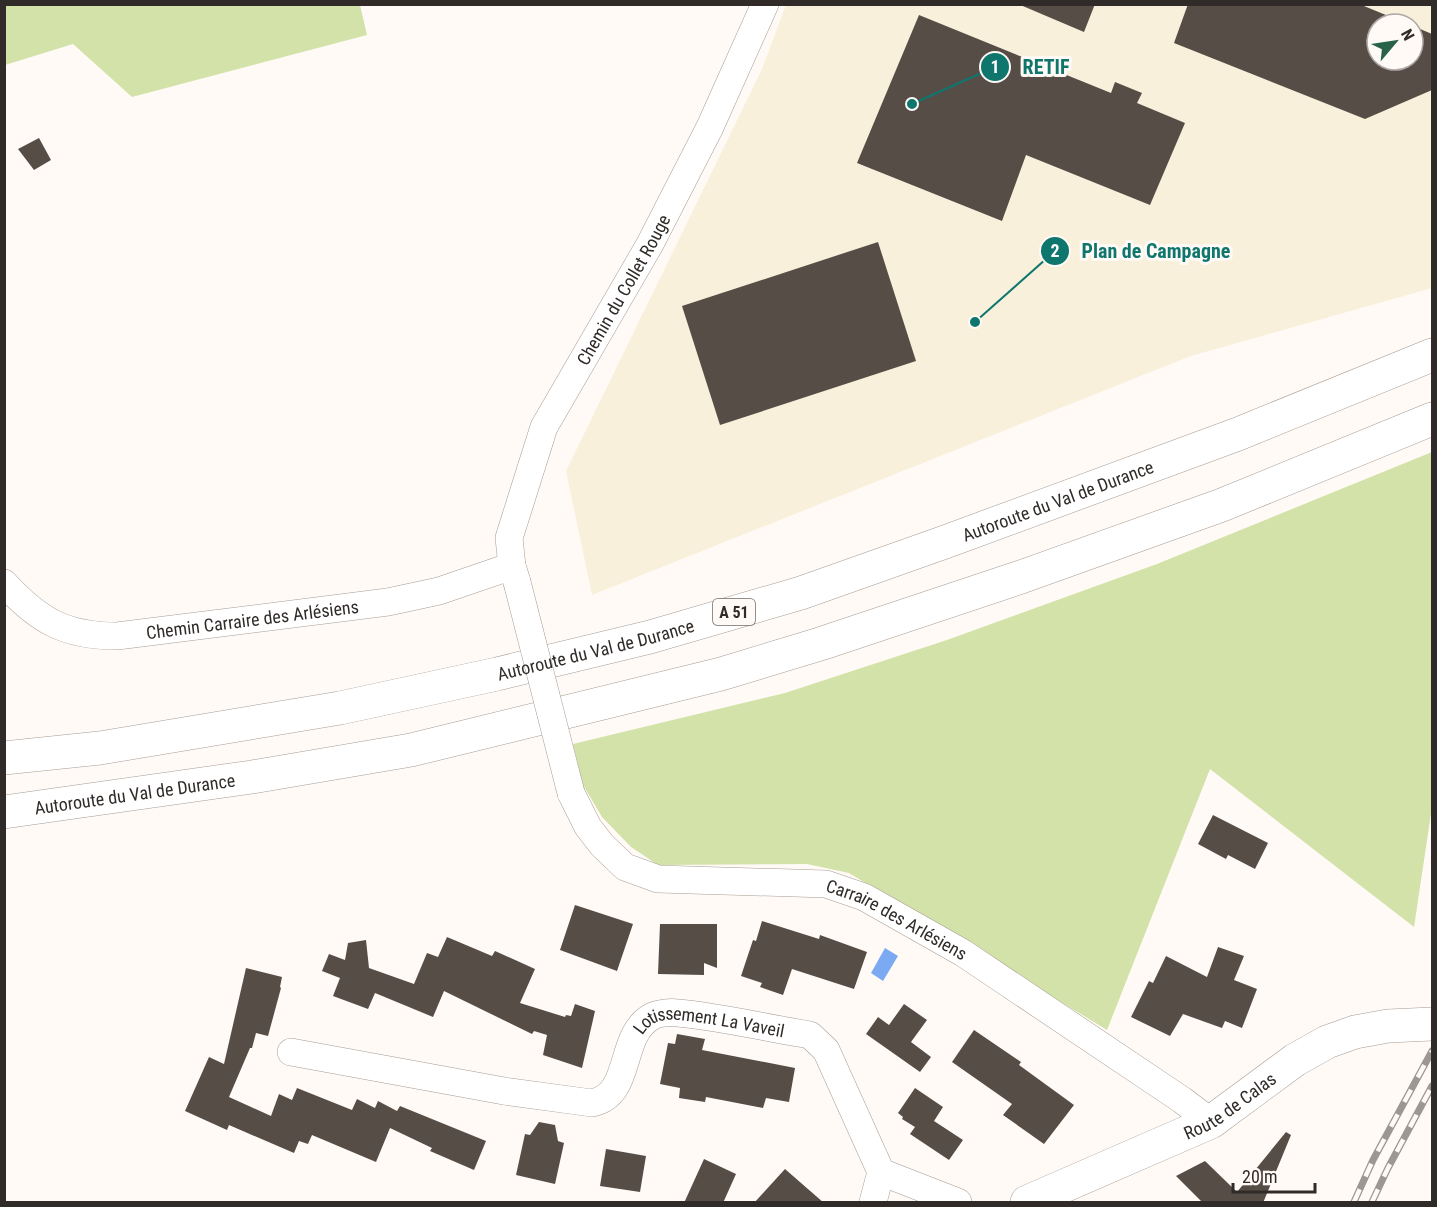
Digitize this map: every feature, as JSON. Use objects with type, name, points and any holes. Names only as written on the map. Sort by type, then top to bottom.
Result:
[{"type":"main road","name":"Autoroute du Val de Durance","points":[[4,758],[100,748],[340,708],[497,674],[650,637],[801,593],[945,542],[1238,434],[1432,355]]},
{"type":"main road","name":"Autoroute du Val de Durance","points":[[4,812],[252,777],[411,750],[721,674],[832,641],[1021,577],[1222,505],[1432,419]]},
{"type":"main road","name":"Route de Calas","points":[[1027,1203],[1211,1122],[1295,1060],[1318,1047],[1355,1032],[1388,1026],[1432,1024]]},
{"type":"street","name":"Chemin du Collet Rouge","points":[[571,793],[514,574],[509,538],[544,427],[650,244],[710,127],[765,4]]},
{"type":"street","name":"Chemin Carraire des Arlésiens","points":[[4,583],[36,613],[55,625],[72,632],[94,636],[117,636],[388,602],[514,574]]},
{"type":"street","name":"Carraire des Arlésiens","points":[[571,793],[588,827],[602,845],[625,867],[658,879],[826,884],[864,897],[963,953],[1182,1100],[1211,1122]]},
{"type":"street","name":"Lotissement La Vaveil","points":[[291,1052],[504,1091],[592,1103],[603,1101],[615,1091],[636,1032],[651,1016],[675,1012],[810,1035],[826,1050],[880,1172]]},
{"type":"street","points":[[873,1203],[880,1172],[958,1203]]},
{"type":"shaded area","points":[[786,5],[1432,5],[1432,288],[1191,356],[592,595],[566,471],[762,69]]},
{"type":"green space","points":[[5,4],[360,5],[367,35],[132,97],[73,44],[5,65]]},
{"type":"green space","points":[[1432,452],[1432,807],[1414,927],[1210,769],[1107,1030],[849,873],[807,864],[658,865],[631,847],[602,817],[583,785],[573,744],[785,693],[947,640],[1157,564]]},
{"type":"water","points":[[885,948],[898,956],[883,981],[871,973]]},
{"type":"building","points":[[1018,4],[1095,4],[1084,32]]},
{"type":"building","points":[[1188,4],[1359,4],[1379,12],[1365,12],[1365,72],[1425,72],[1425,31],[1432,34],[1432,90],[1365,119],[1174,43]]},
{"type":"building","points":[[919,15],[1111,93],[1115,82],[1142,93],[1137,103],[1185,123],[1150,205],[1026,155],[1002,221],[857,163]]},
{"type":"building","points":[[39,138],[51,160],[34,170],[18,149]]},
{"type":"building","points":[[878,242],[916,361],[720,425],[682,306]]},
{"type":"building","points":[[1213,815],[1268,843],[1255,869],[1228,855],[1226,859],[1198,844]]},
{"type":"building","points":[[575,905],[633,924],[617,971],[560,950]]},
{"type":"building","points":[[762,921],[819,939],[820,935],[867,952],[854,989],[792,969],[783,995],[760,987],[762,983],[741,976]]},
{"type":"building","points":[[660,924],[717,924],[717,968],[704,963],[704,975],[658,974]]},
{"type":"building","points":[[447,937],[492,956],[495,951],[535,969],[520,1003],[565,1017],[566,1015],[571,1016],[575,1004],[595,1011],[582,1068],[543,1055],[547,1035],[534,1031],[532,1034],[444,991],[433,1017],[375,993],[368,1009],[333,996],[340,978],[322,971],[329,954],[345,960],[348,943],[366,940],[369,968],[414,984],[427,953],[438,957]]},
{"type":"building","points":[[1218,947],[1244,956],[1234,980],[1257,989],[1242,1028],[1225,1021],[1222,1028],[1183,1014],[1170,1036],[1131,1017],[1149,981],[1153,983],[1166,956],[1207,977]]},
{"type":"building","points":[[246,968],[282,977],[281,988],[268,1036],[256,1033],[252,1048],[250,1048],[229,1097],[271,1116],[279,1094],[292,1100],[297,1088],[352,1110],[357,1099],[375,1108],[378,1101],[397,1111],[400,1106],[486,1141],[474,1170],[430,1151],[432,1148],[390,1128],[376,1162],[312,1135],[308,1144],[299,1141],[294,1153],[229,1125],[227,1130],[185,1111],[209,1057],[224,1064]]},
{"type":"building","points":[[904,1004],[927,1020],[911,1042],[931,1057],[920,1072],[866,1034],[878,1017],[889,1025]]},
{"type":"building","points":[[974,1030],[1021,1062],[1019,1065],[1074,1105],[1044,1144],[1003,1115],[1012,1104],[952,1062]]},
{"type":"building","points":[[677,1034],[705,1039],[702,1050],[795,1068],[789,1102],[766,1098],[763,1108],[706,1097],[705,1102],[679,1098],[680,1088],[660,1084],[668,1043],[675,1044]]},
{"type":"building","points":[[915,1088],[943,1107],[934,1121],[963,1140],[949,1160],[910,1134],[915,1127],[902,1119],[903,1117],[898,1113]]},
{"type":"building","points":[[539,1122],[555,1125],[558,1141],[564,1143],[555,1184],[516,1175],[525,1134],[530,1135]]},
{"type":"building","points":[[1286,1132],[1291,1135],[1263,1203],[1203,1203],[1176,1176],[1205,1161],[1237,1192]]},
{"type":"building","points":[[606,1149],[646,1156],[640,1192],[600,1186]]},
{"type":"building","points":[[704,1159],[736,1174],[723,1203],[684,1203]]},
{"type":"building","points":[[785,1169],[824,1203],[754,1203]]},
{"type":"railway","points":[[1354,1202],[1373,1160],[1432,1051]]},
{"type":"railway","points":[[1372,1202],[1432,1086]]},
{"type":"place","name":"RETIF","points":[[912,104]]},
{"type":"place","name":"Plan de Campagne","points":[[975,322]]}]
